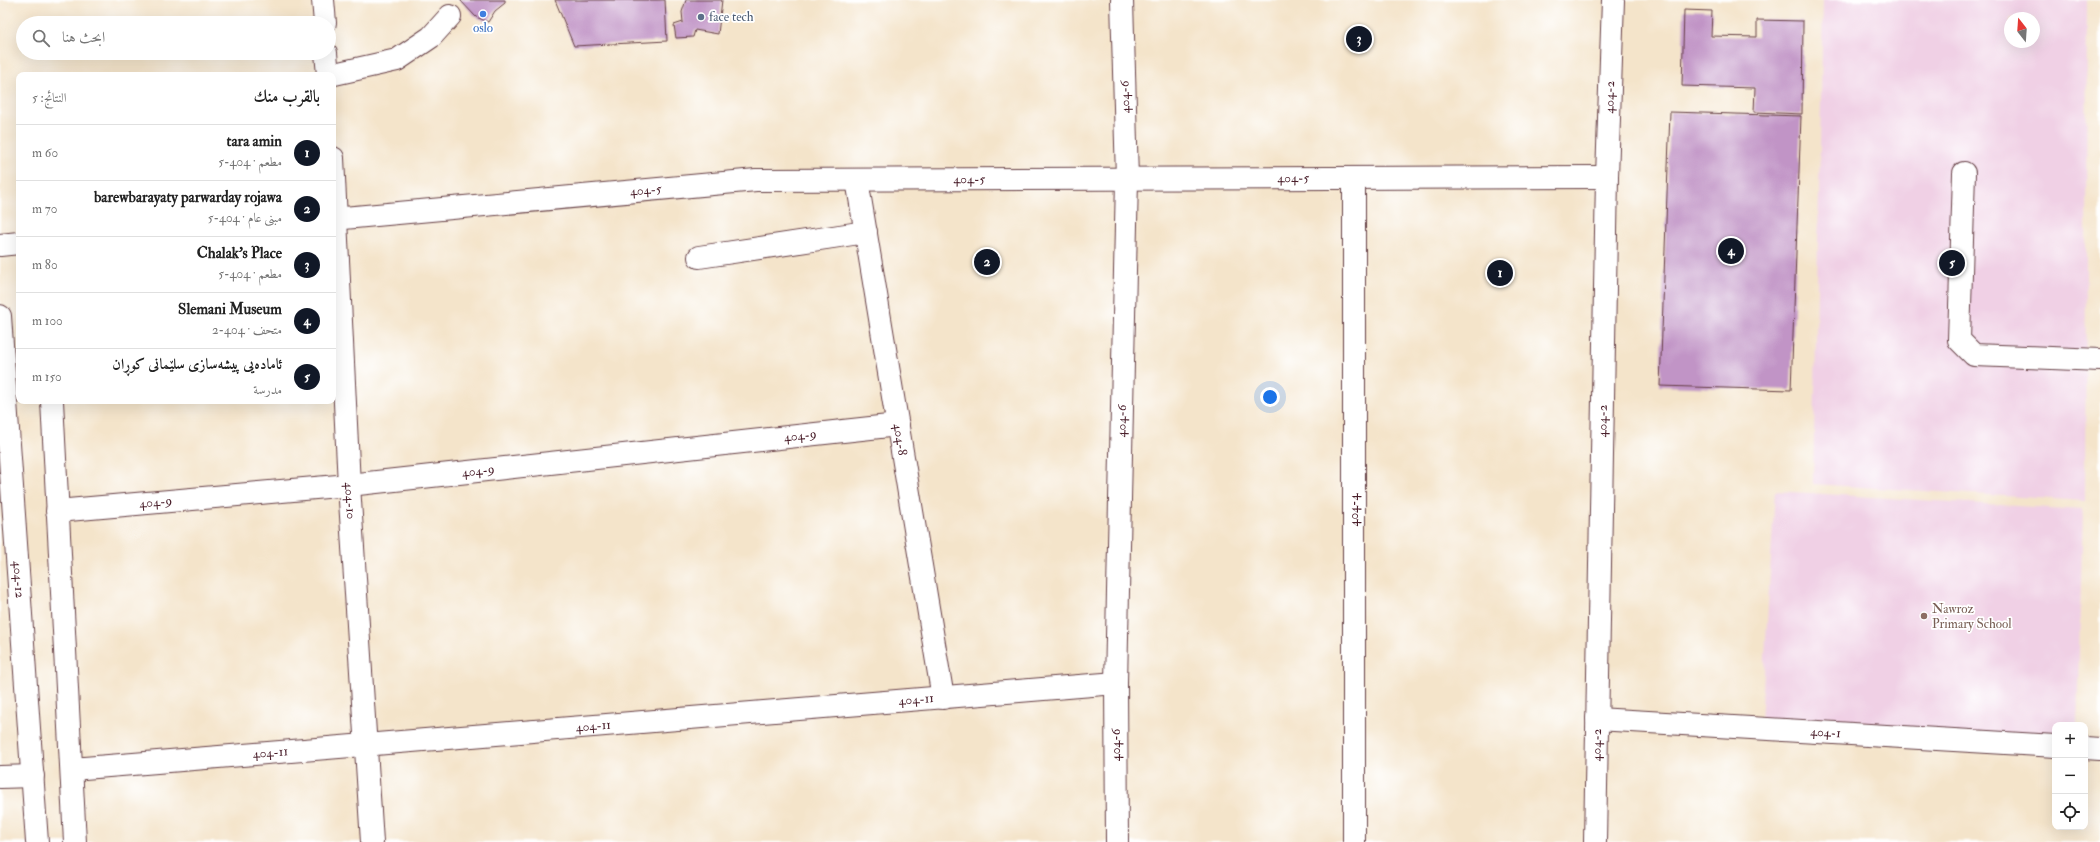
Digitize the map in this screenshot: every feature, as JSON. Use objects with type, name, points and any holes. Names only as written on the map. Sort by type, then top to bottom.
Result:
[{"type":"street","points":[[323,0],[324,16]]},
{"type":"street","name":"404-6","points":[[1116,842],[1116,683],[1127,179],[1122,0]]},
{"type":"street","name":"404-2","points":[[1595,842],[1607,177],[1613,0]]},
{"type":"street","points":[[336,73],[397,60],[431,37],[450,16]]},
{"type":"street","points":[[327,60],[329,72]]},
{"type":"street","points":[[1964,173],[1959,340],[1974,356],[2100,360]]},
{"type":"street","name":"404-5","points":[[336,219],[756,180],[1607,177]]},
{"type":"street","name":"404-4","points":[[1354,178],[1354,842]]},
{"type":"street","name":"404-8","points":[[857,180],[943,698]]},
{"type":"street","points":[[698,257],[866,232]]},
{"type":"street","name":"404-10","points":[[336,238],[349,485],[372,842]]},
{"type":"street","points":[[0,244],[16,243]]},
{"type":"street","name":"404-12","points":[[0,316],[37,842]]},
{"type":"street","points":[[52,404],[75,842]]},
{"type":"street","name":"404-9","points":[[57,511],[349,485],[898,425]]},
{"type":"street","name":"404-11","points":[[72,770],[1116,683]]},
{"type":"street","name":"404-1","points":[[1597,719],[2052,746]]},
{"type":"street","points":[[2088,748],[2100,749]]},
{"type":"street","points":[[0,777],[33,776]]},
{"type":"shaded area","points":[[1823,0],[2087,0],[2085,501],[1813,484]]},
{"type":"shaded area","name":"Nawroz Primary School","points":[[1775,491],[2083,510],[2077,722],[2052,722],[2052,746],[1761,722]]},
{"type":"building","name":"oslo","points":[[460,0],[505,0],[505,3],[495,11],[488,22],[476,17]]},
{"type":"building","points":[[555,0],[665,0],[667,41],[574,46]]},
{"type":"building","name":"face tech","points":[[686,0],[722,0],[718,34],[695,30],[693,37],[676,38],[674,25],[683,22],[682,12]]},
{"type":"building","points":[[1684,10],[1712,11],[1711,36],[1757,37],[1757,20],[1803,21],[1802,114],[1754,112],[1755,88],[1682,86]]},
{"type":"building","points":[[1670,112],[1801,116],[1791,390],[1660,386]]},
{"type":"place","name":"oslo","points":[[483,14]]},
{"type":"place","name":"face tech","points":[[701,17]]},
{"type":"place","name":"Chalak's Place","points":[[1359,39]]},
{"type":"place","name":"Slemani Museum","points":[[1731,251]]},
{"type":"place","name":"barewbarayaty parwarday rojawa","points":[[987,262]]},
{"type":"place","name":"ئامادەیی پیشەسازی سلێمانی کوڕان","points":[[1952,263]]},
{"type":"place","name":"tara amin","points":[[1500,273]]},
{"type":"place","name":"Nawroz Primary School","points":[[1924,616]]}]
